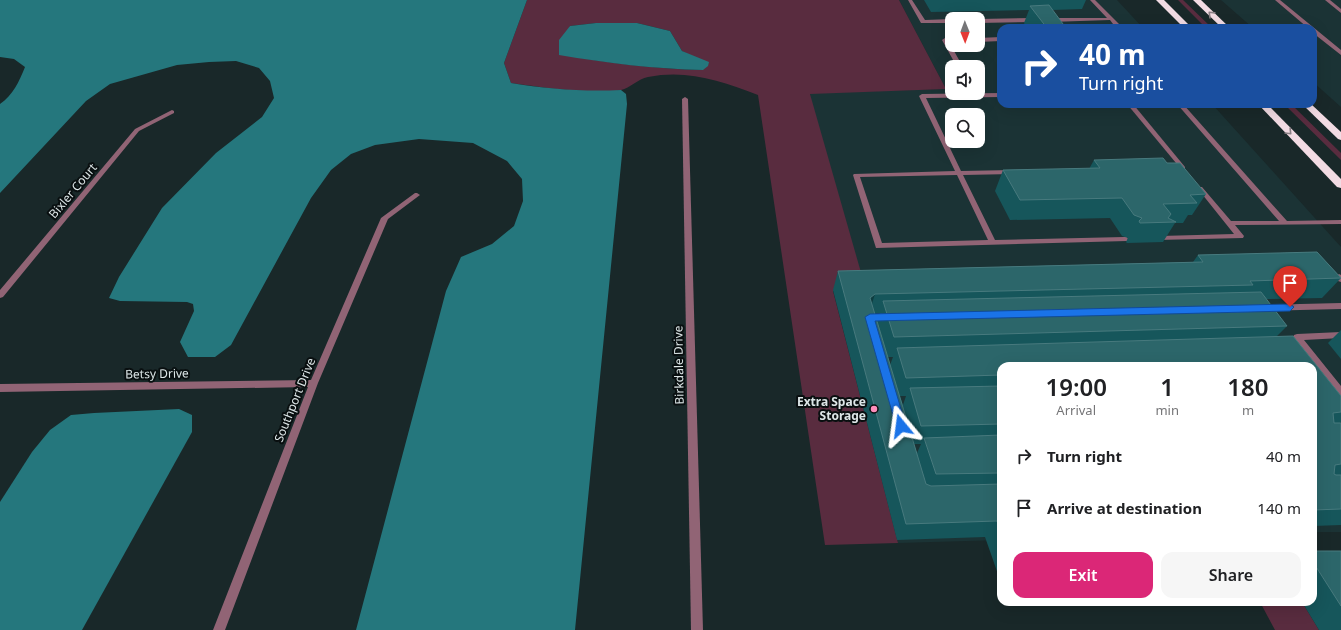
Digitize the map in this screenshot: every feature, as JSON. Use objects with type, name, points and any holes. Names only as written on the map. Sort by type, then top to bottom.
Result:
[{"type":"highway","points":[[1160,0],[1184,24]]},
{"type":"highway","points":[[1197,0],[1222,24]]},
{"type":"highway","points":[[1266,108],[1341,185]]},
{"type":"highway","points":[[1310,108],[1341,137]]},
{"type":"street","points":[[910,0],[923,22],[945,22]]},
{"type":"street","points":[[1092,0],[1115,24]]},
{"type":"street","points":[[1277,0],[1306,24]]},
{"type":"street","points":[[1327,0],[1341,11]]},
{"type":"street","points":[[1048,20],[1109,19]]},
{"type":"street","points":[[985,21],[1040,20]]},
{"type":"street","points":[[1317,33],[1341,53]]},
{"type":"street","points":[[985,40],[997,39]]},
{"type":"street","points":[[993,243],[922,96],[997,95]]},
{"type":"street","name":"Birkdale Drive","points":[[685,99],[697,630]]},
{"type":"street","points":[[1133,108],[1188,174]]},
{"type":"street","points":[[1184,108],[1285,222]]},
{"type":"street","name":"Bixler Court","points":[[0,295],[137,130],[172,112]]},
{"type":"street","points":[[1175,168],[1183,168]]},
{"type":"street","points":[[1023,172],[856,176],[879,246],[1124,239]]},
{"type":"street","points":[[1160,238],[1240,236],[1194,180]]},
{"type":"street","name":"Southport Drive","points":[[219,630],[314,383],[385,218],[417,195]]},
{"type":"street","points":[[1229,223],[1341,222]]},
{"type":"street","points":[[1252,308],[1341,306]]},
{"type":"street","points":[[1341,335],[1297,336],[1341,392]]},
{"type":"street","name":"Betsy Drive","points":[[0,388],[314,383]]},
{"type":"shaded area","points":[[527,0],[899,0],[945,89],[810,94],[866,290],[833,291],[898,543],[825,545],[758,95],[718,81],[690,75],[677,74],[648,77],[624,89],[616,91],[579,91],[511,83],[504,63]],"holes":[[[596,23],[637,23],[670,31],[682,51],[693,57],[703,70],[631,65],[559,54],[570,26]]]},
{"type":"shaded area","points":[[899,0],[1117,0],[1139,24],[997,24],[997,108],[1216,108],[1341,247],[1341,532],[1317,532],[1317,362],[997,362],[997,540],[898,543],[833,290],[810,93],[945,89],[945,100],[985,100],[985,60],[945,60],[945,87]]},
{"type":"shaded area","points":[[1178,0],[1183,0],[1208,24],[1202,24]]},
{"type":"shaded area","points":[[1221,0],[1341,0],[1341,107],[1317,86],[1317,24],[1248,24]]},
{"type":"shaded area","points":[[1288,108],[1295,108],[1341,153],[1341,160]]},
{"type":"shaded area","points":[[1262,606],[1304,606],[1319,630],[1275,630]]},
{"type":"water","points":[[0,0],[527,0],[504,63],[511,83],[566,90],[621,90],[626,94],[627,104],[575,630],[356,630],[446,291],[461,257],[492,244],[514,226],[523,201],[522,179],[507,161],[473,143],[419,139],[375,145],[351,154],[331,170],[311,198],[231,345],[215,357],[188,357],[180,342],[194,311],[193,304],[187,302],[120,301],[109,298],[119,277],[162,208],[216,153],[262,117],[274,98],[270,81],[259,68],[236,61],[177,65],[110,84],[86,101],[0,193],[0,104],[9,97],[25,67],[14,59],[0,57]]},
{"type":"water","points":[[596,23],[637,23],[670,31],[682,51],[709,62],[708,66],[703,70],[649,67],[559,55],[559,40],[570,26]]},
{"type":"water","points":[[179,409],[192,415],[192,432],[82,630],[0,630],[0,502],[32,452],[50,430],[71,415]]},
{"type":"building","points":[[1049,5],[1063,24],[1044,24],[1030,6]]},
{"type":"building","points":[[1163,158],[1167,163],[1180,163],[1206,194],[1190,195],[1197,203],[1163,204],[1171,214],[1168,218],[1176,222],[1140,223],[1139,221],[1142,218],[1134,215],[1122,198],[1020,200],[1003,170],[1100,168],[1094,160]]},
{"type":"building","points":[[1317,252],[1341,278],[1250,281],[1253,285],[875,294],[870,298],[926,484],[931,486],[997,484],[997,521],[906,524],[838,271],[1203,262],[1198,255]]},
{"type":"building","points":[[1261,292],[1287,326],[894,337],[883,301]]},
{"type":"building","points":[[1293,336],[1314,362],[997,362],[997,375],[906,378],[897,348]]},
{"type":"building","points":[[1317,366],[1341,396],[1341,412],[1333,413],[1334,423],[1341,423],[1341,464],[1335,465],[1334,474],[1341,475],[1341,509],[1317,510]]},
{"type":"building","points":[[997,386],[997,424],[921,426],[910,388]]},
{"type":"building","points":[[997,435],[997,473],[936,474],[924,438]]},
{"type":"building","points":[[1317,551],[1341,551],[1341,606],[1317,568]]},
{"type":"place","name":"Extra Space Storage","points":[[874,409]]},
{"type":"route","points":[[901,426],[870,317],[1290,307]]}]
